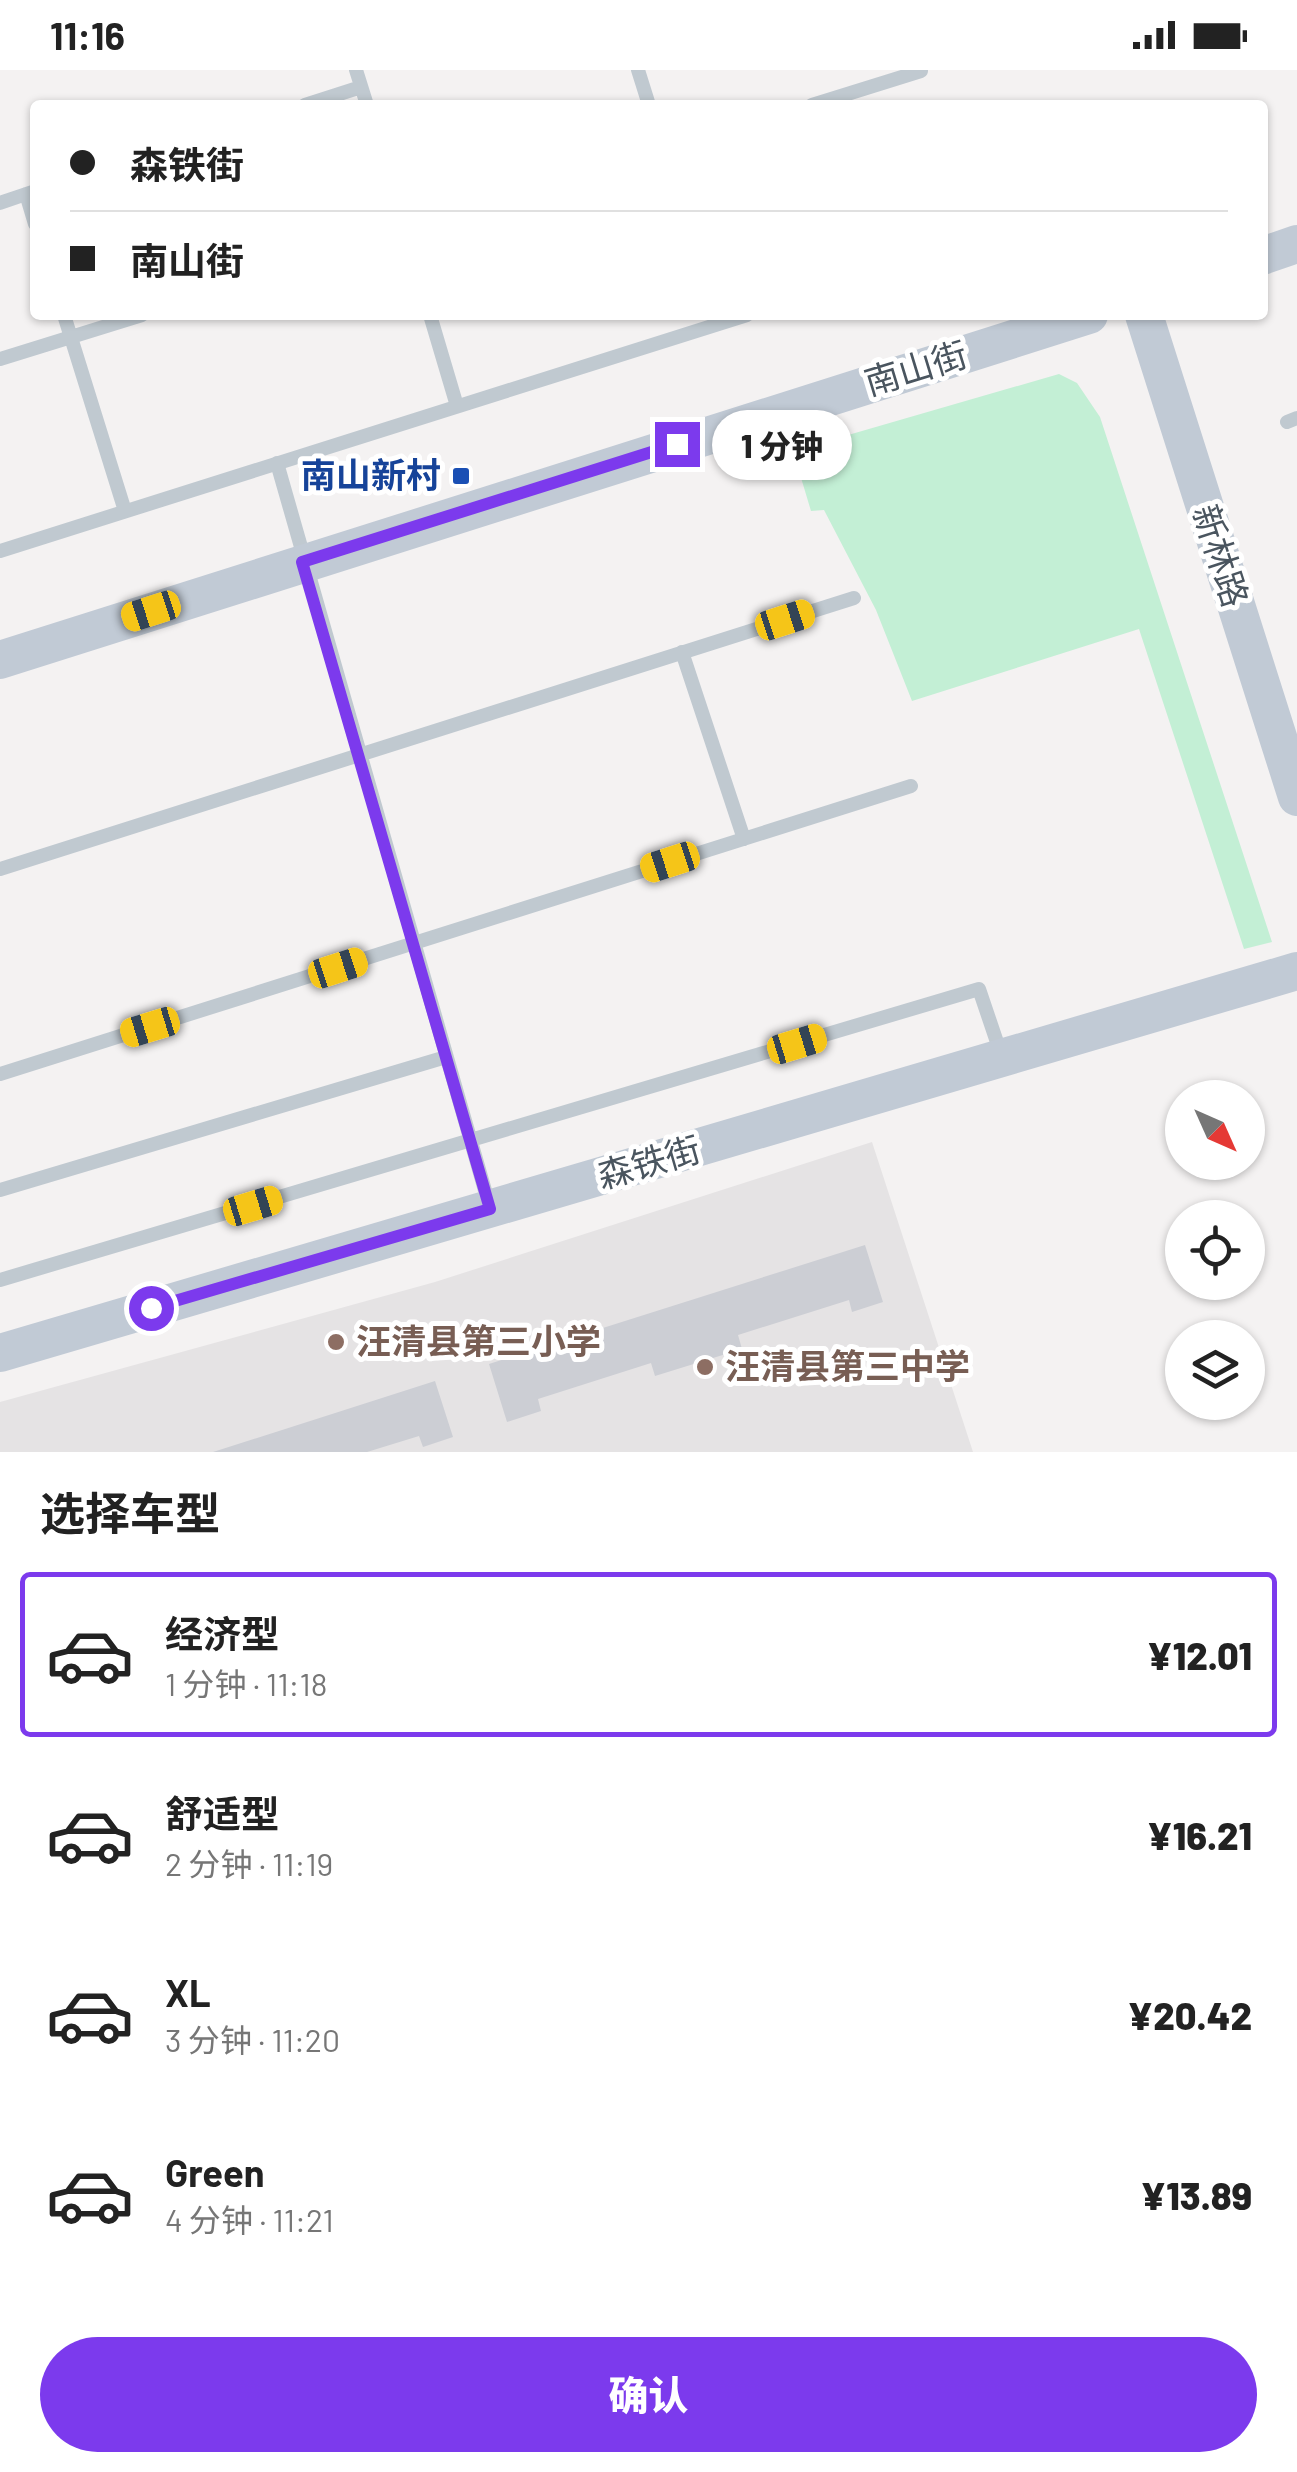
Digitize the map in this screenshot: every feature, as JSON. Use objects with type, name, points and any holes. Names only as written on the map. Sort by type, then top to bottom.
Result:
[{"type":"main road","points":[[1268,254],[1297,244]]},
{"type":"main road","name":"南山街","points":[[0,660],[1074,320]]},
{"type":"main road","name":"新林路","points":[[1146,320],[1297,797]]},
{"type":"main road","name":"森铁街","points":[[0,1352],[1297,971]]},
{"type":"lane","points":[[356,70],[365,100]]},
{"type":"lane","points":[[638,70],[647,100]]},
{"type":"lane","points":[[828,100],[922,71]]},
{"type":"lane","points":[[321,100],[361,87]]},
{"type":"lane","points":[[0,203],[30,193]]},
{"type":"lane","points":[[66,320],[125,511]]},
{"type":"lane","points":[[0,360],[126,320]]},
{"type":"lane","points":[[431,320],[457,406]]},
{"type":"lane","points":[[0,550],[717,320]]},
{"type":"lane","points":[[277,463],[302,562],[490,1209]]},
{"type":"lane","points":[[0,869],[854,598]]},
{"type":"lane","points":[[682,652],[744,839]]},
{"type":"lane","points":[[0,1074],[911,786]]},
{"type":"lane","points":[[0,1280],[979,989],[1002,1059]]},
{"type":"lane","points":[[0,1190],[446,1057]]},
{"type":"shaded area","name":"汪清县第三中学","points":[[872,1142],[973,1452],[0,1452],[0,1402],[435,1282]]},
{"type":"green space","points":[[1059,374],[1077,383],[1100,417],[1272,942],[1244,949],[1139,629],[912,701],[876,610],[824,510],[811,511],[793,451]]},
{"type":"building","points":[[865,1245],[883,1302],[852,1312],[849,1300],[738,1335],[742,1349],[655,1376],[651,1363],[538,1399],[541,1411],[507,1422],[489,1364]]},
{"type":"building","points":[[435,1381],[453,1437],[423,1447],[419,1436],[367,1452],[213,1452]]},
{"type":"place","name":"南山新村","points":[[461,476]]},
{"type":"place","name":"汪清县第三小学","points":[[336,1342]]},
{"type":"place","name":"汪清县第三中学","points":[[705,1367]]},
{"type":"route","points":[[151,1308],[490,1209],[302,562],[677,444]]}]
